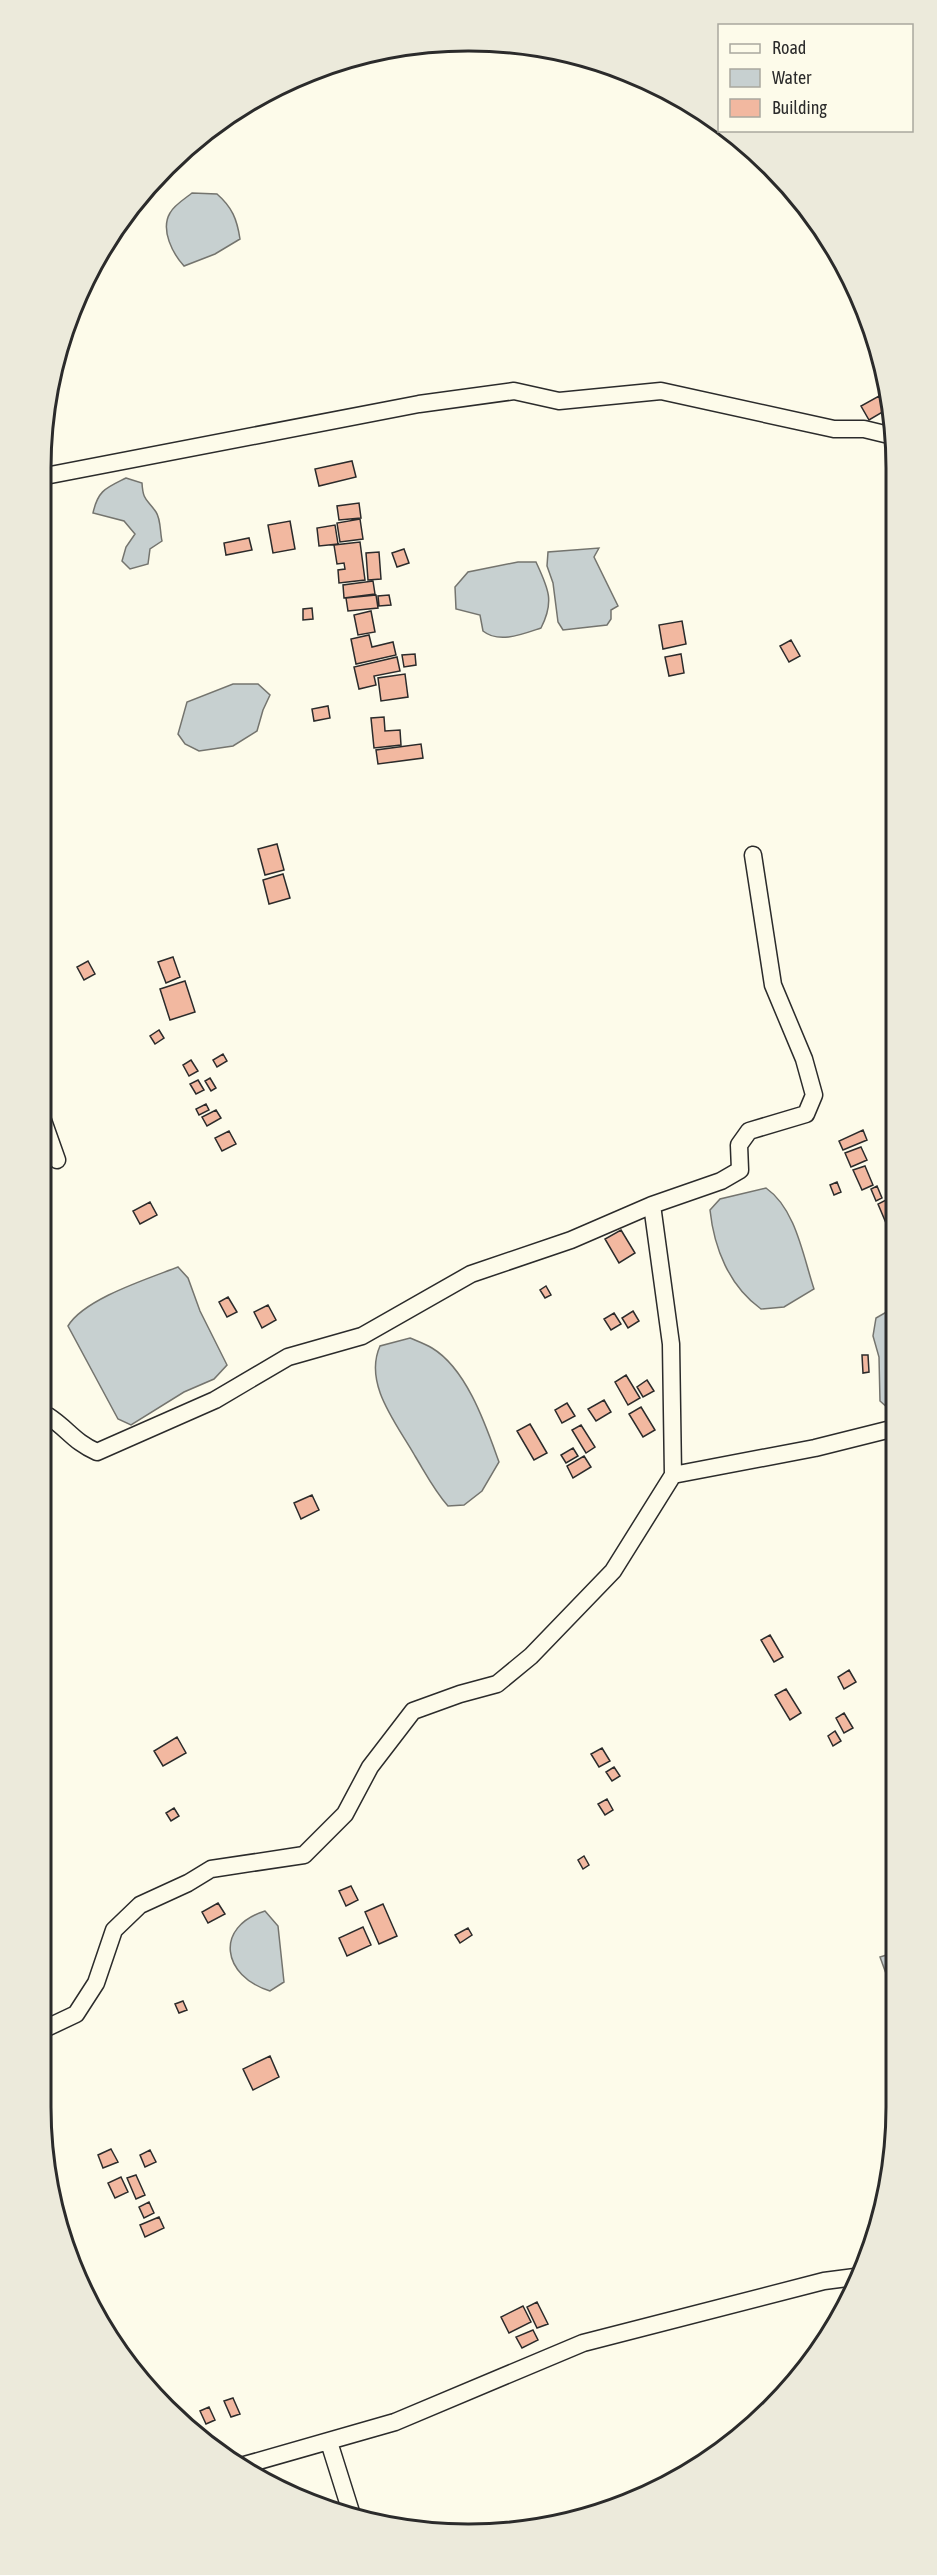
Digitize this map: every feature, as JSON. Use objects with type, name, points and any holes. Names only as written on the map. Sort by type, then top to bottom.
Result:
[{"type":"street","points":[[51,475],[418,404],[514,392],[559,401],[661,391],[834,429],[864,429],[884,434]]},
{"type":"street","points":[[51,1418],[62,1425],[79,1445],[97,1452],[215,1400],[288,1357],[362,1336],[471,1274],[571,1240],[652,1205],[721,1181],[740,1170],[739,1145],[749,1131],[806,1114],[814,1095],[804,1059],[773,985],[753,855]]},
{"type":"street","points":[[51,1143],[57,1160]]},
{"type":"street","points":[[51,2026],[76,2014],[96,1983],[114,1930],[140,1905],[188,1883],[211,1869],[304,1855],[345,1814],[370,1767],[413,1711],[460,1694],[497,1684],[531,1656],[613,1571],[673,1475],[671,1344],[652,1205]]},
{"type":"street","points":[[673,1475],[815,1448],[886,1430]]},
{"type":"street","points":[[252,2463],[395,2422],[583,2343],[824,2281],[849,2278]]},
{"type":"street","points":[[330,2442],[349,2507]]},
{"type":"water","points":[[192,193],[217,194],[233,214],[240,239],[215,254],[184,266],[172,248],[166,227],[172,210]]},
{"type":"water","points":[[126,478],[142,483],[144,497],[158,515],[162,541],[150,549],[148,564],[130,569],[122,561],[126,547],[135,534],[124,521],[93,513],[100,494]]},
{"type":"water","points":[[599,548],[594,557],[618,606],[611,610],[611,619],[607,625],[563,630],[558,622],[553,583],[547,566],[548,552]]},
{"type":"water","points":[[518,562],[536,562],[547,587],[549,602],[545,618],[541,628],[527,633],[511,637],[489,635],[483,631],[480,615],[456,609],[455,587],[468,572]]},
{"type":"water","points":[[233,684],[258,684],[270,695],[257,731],[233,746],[199,751],[185,744],[178,734],[187,702]]},
{"type":"water","points":[[766,1188],[785,1208],[791,1220],[814,1289],[784,1307],[761,1309],[740,1289],[725,1265],[715,1238],[710,1210],[720,1199]]},
{"type":"water","points":[[178,1267],[188,1278],[200,1311],[227,1365],[214,1379],[184,1392],[131,1425],[118,1419],[68,1326],[76,1316],[102,1299]]},
{"type":"water","points":[[886,1312],[886,1406],[880,1401],[879,1357],[873,1336],[876,1318]]},
{"type":"water","points":[[410,1338],[432,1348],[455,1370],[474,1399],[499,1462],[482,1491],[464,1505],[448,1506],[438,1494],[384,1403],[379,1389],[376,1360],[380,1346]]},
{"type":"water","points":[[265,1911],[278,1926],[284,1982],[270,1991],[254,1984],[242,1974],[234,1963],[230,1951],[232,1939],[238,1928],[249,1918]]},
{"type":"water","points":[[886,1955],[886,1974],[880,1957]]},
{"type":"building","points":[[879,396],[882,412],[869,420],[861,406]]},
{"type":"building","points":[[352,461],[356,477],[319,486],[315,469]]},
{"type":"building","points":[[359,503],[361,518],[339,520],[337,506]]},
{"type":"building","points":[[360,519],[363,539],[340,542],[337,523]]},
{"type":"building","points":[[290,521],[295,549],[273,553],[268,525]]},
{"type":"building","points":[[335,525],[338,544],[319,546],[317,528]]},
{"type":"building","points":[[249,538],[252,550],[226,555],[224,543]]},
{"type":"building","points":[[360,542],[365,580],[339,583],[338,570],[345,569],[344,563],[337,564],[334,545]]},
{"type":"building","points":[[404,549],[409,563],[397,567],[392,553]]},
{"type":"building","points":[[379,552],[381,579],[368,580],[366,553]]},
{"type":"building","points":[[373,581],[375,594],[344,598],[343,585]]},
{"type":"building","points":[[376,595],[378,608],[348,611],[346,598]]},
{"type":"building","points":[[389,595],[391,605],[379,606],[378,596]]},
{"type":"building","points":[[312,608],[313,619],[303,620],[303,609]]},
{"type":"building","points":[[371,611],[375,632],[358,635],[354,615]]},
{"type":"building","points":[[682,621],[686,644],[663,649],[659,625]]},
{"type":"building","points":[[369,635],[372,647],[393,642],[396,655],[356,664],[351,639]]},
{"type":"building","points":[[791,640],[800,656],[789,662],[780,646]]},
{"type":"building","points":[[415,654],[416,665],[404,667],[402,655]]},
{"type":"building","points":[[681,654],[684,673],[669,676],[665,657]]},
{"type":"building","points":[[397,657],[400,671],[374,676],[376,685],[359,689],[354,667]]},
{"type":"building","points":[[405,674],[408,697],[381,701],[378,678]]},
{"type":"building","points":[[328,706],[330,718],[314,721],[312,709]]},
{"type":"building","points":[[384,717],[385,731],[400,730],[401,745],[374,748],[371,718]]},
{"type":"building","points":[[421,744],[423,758],[378,764],[376,750]]},
{"type":"building","points":[[277,844],[284,870],[265,875],[258,849]]},
{"type":"building","points":[[283,874],[290,898],[269,904],[263,880]]},
{"type":"building","points":[[173,957],[180,977],[166,983],[158,962]]},
{"type":"building","points":[[88,961],[95,974],[84,980],[77,967]]},
{"type":"building","points":[[185,981],[195,1012],[170,1020],[160,989]]},
{"type":"building","points":[[159,1030],[164,1038],[155,1044],[150,1036]]},
{"type":"building","points":[[223,1054],[227,1061],[217,1067],[213,1060]]},
{"type":"building","points":[[191,1060],[198,1071],[189,1076],[183,1065]]},
{"type":"building","points":[[210,1078],[216,1088],[211,1091],[205,1081]]},
{"type":"building","points":[[198,1080],[204,1090],[196,1094],[190,1084]]},
{"type":"building","points":[[206,1104],[209,1110],[199,1115],[196,1109]]},
{"type":"building","points":[[216,1110],[221,1118],[207,1126],[202,1117]]},
{"type":"building","points":[[863,1130],[867,1140],[843,1150],[839,1141]]},
{"type":"building","points":[[229,1131],[236,1144],[222,1151],[215,1138]]},
{"type":"building","points":[[861,1147],[867,1160],[851,1167],[845,1153]]},
{"type":"building","points":[[865,1166],[873,1185],[862,1190],[853,1170]]},
{"type":"building","points":[[837,1182],[841,1192],[834,1195],[830,1185]]},
{"type":"building","points":[[877,1186],[882,1198],[876,1201],[871,1189]]},
{"type":"building","points":[[886,1200],[886,1223],[878,1204]]},
{"type":"building","points":[[150,1202],[157,1215],[140,1224],[133,1211]]},
{"type":"building","points":[[621,1230],[635,1253],[619,1263],[605,1239]]},
{"type":"building","points":[[546,1286],[551,1295],[545,1298],[540,1290]]},
{"type":"building","points":[[228,1297],[237,1312],[227,1317],[219,1302]]},
{"type":"building","points":[[268,1305],[276,1320],[262,1328],[254,1312]]},
{"type":"building","points":[[633,1311],[639,1321],[628,1328],[622,1318]]},
{"type":"building","points":[[614,1313],[621,1324],[611,1330],[604,1319]]},
{"type":"building","points":[[862,1355],[868,1355],[869,1372],[863,1373]]},
{"type":"building","points":[[626,1375],[640,1398],[628,1405],[615,1382]]},
{"type":"building","points":[[647,1380],[654,1391],[643,1397],[637,1387]]},
{"type":"building","points":[[604,1400],[611,1412],[596,1421],[588,1409]]},
{"type":"building","points":[[567,1403],[575,1416],[562,1423],[555,1410]]},
{"type":"building","points":[[641,1407],[655,1430],[643,1437],[629,1414]]},
{"type":"building","points":[[530,1424],[547,1453],[534,1460],[517,1431]]},
{"type":"building","points":[[581,1425],[595,1447],[586,1453],[572,1430]]},
{"type":"building","points":[[573,1448],[578,1456],[566,1463],[561,1455]]},
{"type":"building","points":[[584,1456],[591,1467],[573,1478],[567,1466]]},
{"type":"building","points":[[312,1495],[319,1510],[301,1519],[294,1503]]},
{"type":"building","points":[[770,1635],[783,1657],[774,1662],[761,1640]]},
{"type":"building","points":[[849,1670],[856,1682],[844,1689],[838,1677]]},
{"type":"building","points":[[786,1689],[801,1713],[790,1720],[775,1695]]},
{"type":"building","points":[[844,1713],[853,1728],[844,1733],[836,1718]]},
{"type":"building","points":[[835,1731],[841,1741],[833,1746],[828,1736]]},
{"type":"building","points":[[177,1737],[186,1753],[163,1766],[154,1751]]},
{"type":"building","points":[[602,1748],[610,1761],[599,1767],[591,1754]]},
{"type":"building","points":[[614,1767],[620,1776],[612,1781],[606,1772]]},
{"type":"building","points":[[607,1799],[613,1810],[605,1815],[598,1804]]},
{"type":"building","points":[[174,1808],[179,1816],[171,1821],[166,1813]]},
{"type":"building","points":[[584,1856],[589,1865],[583,1869],[578,1860]]},
{"type":"building","points":[[351,1886],[358,1900],[346,1906],[339,1891]]},
{"type":"building","points":[[218,1903],[225,1914],[208,1923],[202,1912]]},
{"type":"building","points":[[383,1904],[397,1936],[379,1944],[365,1912]]},
{"type":"building","points":[[363,1927],[371,1945],[347,1956],[339,1938]]},
{"type":"building","points":[[468,1928],[472,1935],[460,1943],[455,1935]]},
{"type":"building","points":[[183,2001],[187,2010],[179,2013],[175,2004]]},
{"type":"building","points":[[270,2056],[279,2077],[253,2090],[243,2069]]},
{"type":"building","points":[[111,2149],[118,2162],[103,2168],[98,2155]]},
{"type":"building","points":[[150,2150],[156,2162],[145,2167],[140,2155]]},
{"type":"building","points":[[136,2175],[145,2195],[136,2199],[127,2178]]},
{"type":"building","points":[[121,2177],[128,2192],[115,2198],[108,2183]]},
{"type":"building","points":[[149,2202],[154,2213],[144,2218],[139,2207]]},
{"type":"building","points":[[159,2217],[164,2228],[145,2237],[140,2225]]},
{"type":"building","points":[[537,2302],[548,2324],[537,2328],[527,2307]]},
{"type":"building","points":[[523,2306],[531,2322],[509,2333],[501,2317]]},
{"type":"building","points":[[533,2330],[538,2340],[522,2348],[516,2337]]},
{"type":"building","points":[[233,2398],[240,2414],[231,2417],[224,2401]]},
{"type":"building","points":[[209,2407],[215,2420],[206,2424],[200,2411]]}]
